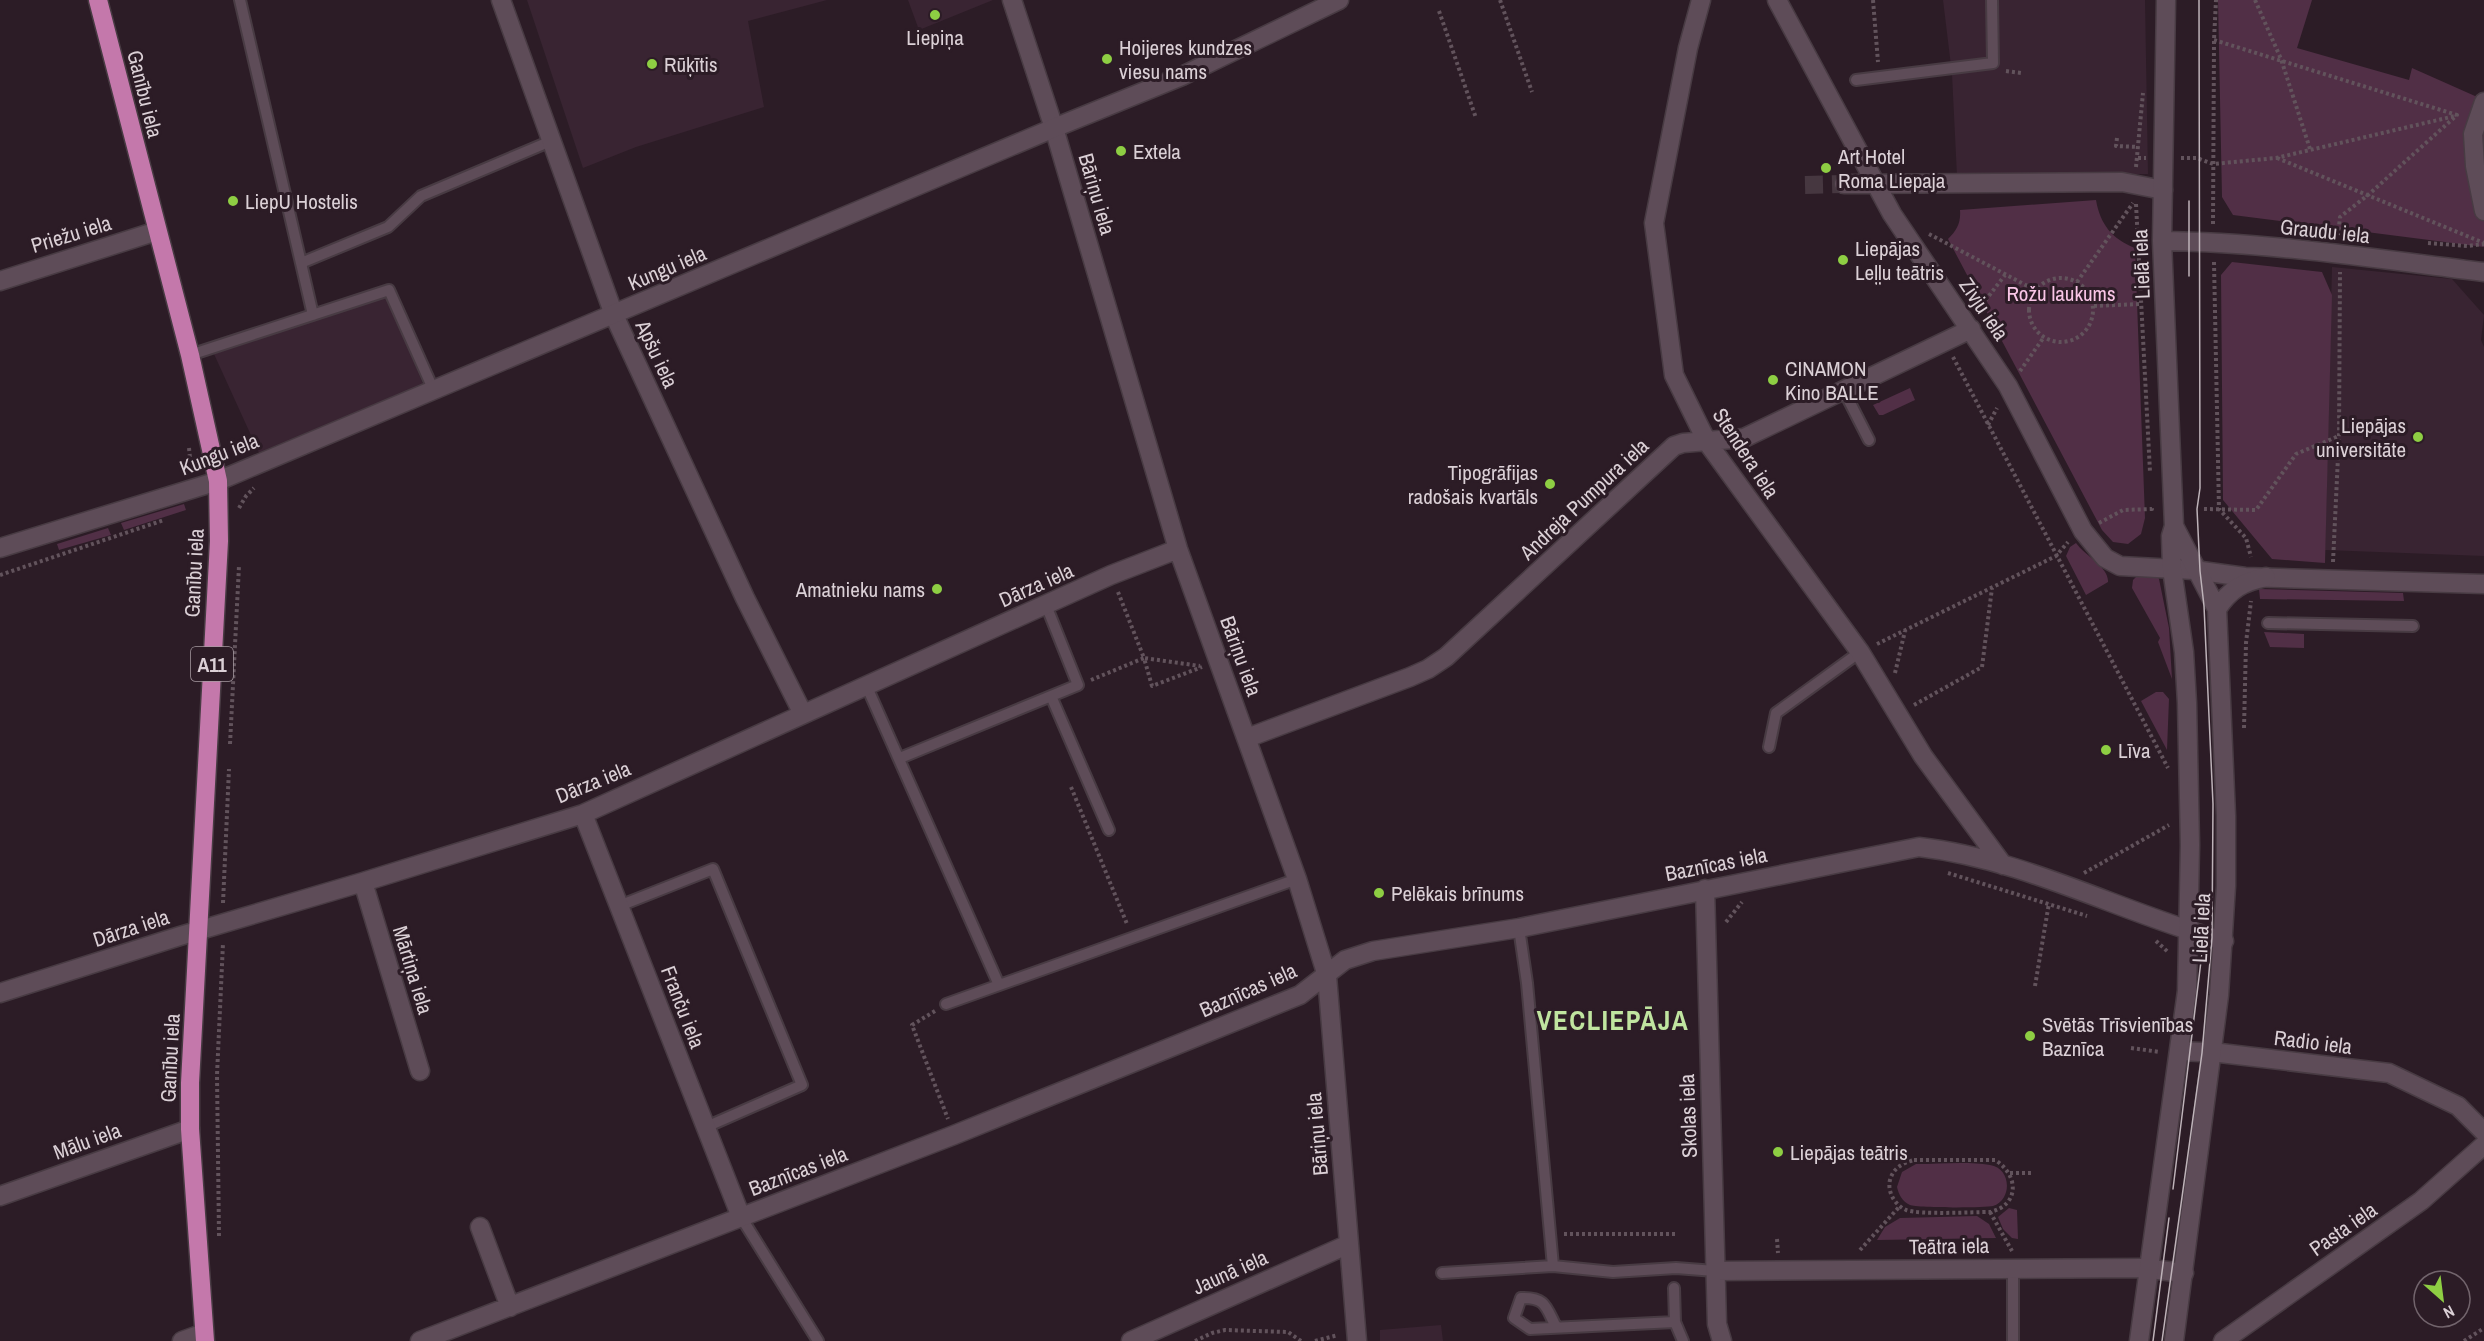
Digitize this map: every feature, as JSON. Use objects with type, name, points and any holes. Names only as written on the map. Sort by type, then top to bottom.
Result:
[{"type":"highway","name":"Ganību iela","points":[[98,0],[190,355],[218,481],[219,541],[190,1083],[190,1129],[204,1337]]},
{"type":"street","name":"Apšu iela","points":[[501,0],[614,315],[745,598],[803,714]]},
{"type":"street","name":"Bāriņu iela","points":[[1012,0],[1053,128],[1178,549],[1297,879],[1327,976],[1357,1341]]},
{"type":"street","name":"Kungu iela","points":[[0,548],[218,481],[1053,128],[1182,76],[1339,0]]},
{"type":"street","name":"Stendera iela","points":[[1701,0],[1688,48],[1654,223],[1674,375],[1707,442],[1860,652],[1923,756],[2003,865]]},
{"type":"street","name":"Zivju iela","points":[[1777,0],[1875,184],[1905,234],[2008,386],[2084,531],[2104,558],[2120,566],[2266,577],[2484,584]]},
{"type":"street","name":"Lielā iela","points":[[2139,1341],[2172,1052],[2187,991],[2189,931],[2187,704],[2184,652],[2172,569],[2171,536],[2175,526],[2162,242],[2166,0]]},
{"type":"street","points":[[2482,108],[2473,134],[2475,166],[2484,211]]},
{"type":"street","points":[[1844,184],[2134,184],[2163,190]]},
{"type":"street","name":"Priežu iela","points":[[0,281],[157,231]]},
{"type":"street","name":"Graudu iela","points":[[2162,242],[2214,243],[2484,270]]},
{"type":"street","name":"Andreja Pumpura iela","points":[[1247,738],[1428,669],[1446,657],[1674,446],[1683,443],[1744,438],[1946,343],[1969,326]]},
{"type":"street","name":"Lielā iela","points":[[2174,1341],[2212,1053],[2224,941],[2226,816],[2217,609],[2200,571],[2175,526]]},
{"type":"street","name":"Dārza iela","points":[[0,993],[198,930],[583,814],[1112,575],[1178,549]]},
{"type":"street","points":[[2217,609],[2235,588],[2266,577]]},
{"type":"street","name":"Franču iela","points":[[583,814],[741,1217]]},
{"type":"street","name":"Baznīcas iela","points":[[420,1341],[954,1135],[1300,995],[1345,960],[1373,951],[1519,927],[1919,846],[1948,850],[2003,865],[2189,931],[2224,941]]},
{"type":"street","name":"Mārtiņa iela","points":[[363,882],[420,1071]]},
{"type":"street","name":"Skolas iela","points":[[1706,889],[1717,1324],[1722,1341]]},
{"type":"street","name":"Radio iela","points":[[2172,1052],[2212,1053],[2389,1073],[2458,1106],[2484,1132]]},
{"type":"street","name":"Mālu iela","points":[[0,1196],[190,1129]]},
{"type":"street","name":"Pasta iela","points":[[2223,1341],[2421,1201],[2484,1145]]},
{"type":"street","points":[[480,1227],[510,1307]]},
{"type":"street","name":"Jaunā iela","points":[[1131,1341],[1349,1244]]},
{"type":"street","name":"Teātra iela","points":[[1716,1271],[2012,1257],[2184,1273]]},
{"type":"street","points":[[182,1341],[204,1337]]},
{"type":"lane","points":[[240,0],[313,315]]},
{"type":"lane","points":[[1856,80],[1993,63],[1992,0]]},
{"type":"lane","points":[[301,262],[388,227],[421,196],[551,141]]},
{"type":"lane","points":[[190,355],[389,290],[434,391]]},
{"type":"lane","points":[[1844,391],[1869,440]]},
{"type":"lane","points":[[900,758],[1078,685],[1046,605]]},
{"type":"lane","points":[[2268,623],[2413,626]]},
{"type":"lane","points":[[1769,747],[1776,713],[1860,652]]},
{"type":"lane","points":[[867,687],[999,985]]},
{"type":"lane","points":[[1051,696],[1109,830]]},
{"type":"lane","points":[[619,906],[713,869],[802,1085],[706,1127]]},
{"type":"lane","points":[[946,1004],[1297,879]]},
{"type":"lane","points":[[1519,927],[1527,983],[1536,1098],[1554,1266]]},
{"type":"lane","points":[[741,1217],[818,1341]]},
{"type":"lane","points":[[2012,1257],[2013,1341]]},
{"type":"lane","points":[[1442,1273],[1554,1266],[1613,1272],[1676,1268],[1716,1271]]},
{"type":"lane","points":[[1674,1288],[1675,1322],[1683,1341]]},
{"type":"lane","points":[[1556,1327],[1675,1322]]},
{"type":"path","points":[[1500,0],[1532,92]]},
{"type":"path","points":[[1873,0],[1880,77]]},
{"type":"path","points":[[2217,0],[2214,40],[2213,164],[2218,509],[2246,538],[2251,557]]},
{"type":"path","points":[[2255,0],[2281,59],[2310,149]]},
{"type":"path","points":[[1439,11],[1476,118]]},
{"type":"path","points":[[2214,40],[2457,115]]},
{"type":"path","points":[[2134,184],[2143,90]]},
{"type":"path","points":[[2138,158],[2198,158],[2213,164],[2276,158],[2482,108]]},
{"type":"path","points":[[2338,237],[2340,217],[2368,195],[2457,115]]},
{"type":"path","points":[[2117,138],[2116,146],[2138,147]]},
{"type":"path","points":[[2276,158],[2484,243]]},
{"type":"path","points":[[2077,282],[2136,200],[2150,474]]},
{"type":"path","points":[[1923,230],[2036,290]]},
{"type":"path","points":[[2332,579],[2339,436],[2340,269]]},
{"type":"path","points":[[1969,326],[2005,275]]},
{"type":"path","points":[[2059,277],[2077,282],[2088,292],[2093,306],[2093,316],[2083,334],[2074,340],[2054,341],[2044,337],[2032,324],[2029,307],[2036,290],[2042,284],[2059,277]]},
{"type":"path","points":[[2093,306],[2141,304]]},
{"type":"path","points":[[1946,343],[2171,774]]},
{"type":"path","points":[[2204,509],[2256,510],[2296,454],[2339,436]]},
{"type":"path","points":[[236,516],[246,496],[262,485]]},
{"type":"path","points":[[2094,525],[2123,510],[2152,508],[2151,497]]},
{"type":"path","points":[[0,575],[173,518]]},
{"type":"path","points":[[1860,652],[2056,556],[2072,537]]},
{"type":"path","points":[[1112,575],[1144,658],[1152,686],[1202,667]]},
{"type":"path","points":[[1911,707],[1982,667],[1992,588]]},
{"type":"path","points":[[2244,730],[2246,643],[2252,592]]},
{"type":"path","points":[[1893,678],[1905,630]]},
{"type":"path","points":[[1078,685],[1144,658],[1222,669]]},
{"type":"path","points":[[1067,778],[1133,939]]},
{"type":"path","points":[[2080,875],[2169,826],[2169,816]]},
{"type":"path","points":[[1947,873],[2091,918]]},
{"type":"path","points":[[1726,933],[1726,922],[1743,900]]},
{"type":"path","points":[[2035,986],[2049,903]]},
{"type":"path","points":[[2154,939],[2164,946],[2172,957]]},
{"type":"path","points":[[946,1004],[912,1025],[954,1135]]},
{"type":"path","points":[[2131,1048],[2172,1052]]},
{"type":"path","points":[[1995,1160],[2010,1173],[2013,1189],[2011,1197],[1999,1210],[1990,1212],[1914,1212],[1900,1206],[1891,1195],[1890,1180],[1899,1166],[1906,1162],[1995,1160]]},
{"type":"path","points":[[2010,1173],[2033,1173]]},
{"type":"path","points":[[1869,1253],[1857,1253],[1900,1206]]},
{"type":"path","points":[[1990,1212],[2012,1257]]},
{"type":"path","points":[[1551,1234],[1675,1234]]},
{"type":"path","points":[[1777,1239],[1778,1253]]},
{"type":"path","points":[[1767,1253],[1788,1253]]},
{"type":"path","points":[[2464,1341],[2484,1328]]},
{"type":"path","points":[[1195,1341],[1225,1330],[1288,1332],[1295,1334],[1301,1341]]},
{"type":"shaded area","name":"Rūķītis","points":[[527,0],[827,0],[748,21],[764,107],[636,147],[583,168]]},
{"type":"shaded area","name":"Liepiņa","points":[[908,0],[993,0],[919,30]]},
{"type":"shaded area","points":[[1943,0],[2145,0],[2148,174],[1957,176],[1952,74]]},
{"type":"shaded area","points":[[2332,267],[2452,279],[2484,315],[2481,340],[2484,347],[2484,556],[2325,550]]},
{"type":"shaded area","points":[[387,297],[423,384],[260,455],[214,354]]},
{"type":"shaded area","points":[[1441,1325],[1443,1341],[1380,1341],[1380,1330]]},
{"type":"green space","points":[[2218,0],[2312,0],[2297,48],[2409,80],[2412,68],[2484,100],[2484,247],[2233,215],[2222,197]]},
{"type":"green space","name":"Rožu laukums","points":[[2096,200],[2108,230],[2135,248],[2145,518],[2141,534],[2128,544],[2113,542],[2102,530],[1948,239],[1958,226],[1960,210]]},
{"type":"green space","points":[[2232,262],[2322,272],[2332,295],[2325,563],[2272,559],[2223,500],[2221,275]]},
{"type":"green space","points":[[1910,388],[1915,400],[1879,415],[1873,405]]},
{"type":"green space","points":[[184,504],[186,510],[124,530],[121,523]]},
{"type":"green space","points":[[108,528],[111,535],[59,550],[57,544]]},
{"type":"green space","points":[[2076,543],[2101,566],[2108,582],[2086,595],[2066,556],[2070,547]]},
{"type":"green space","points":[[2156,574],[2169,628],[2172,679],[2158,642],[2160,638],[2132,588],[2133,580],[2137,576]]},
{"type":"green space","points":[[2259,589],[2403,593],[2404,601],[2260,599]]},
{"type":"green space","points":[[2264,632],[2304,634],[2304,648],[2270,647]]},
{"type":"green space","points":[[2156,692],[2163,692],[2169,699],[2167,750],[2141,701]]},
{"type":"green space","points":[[1963,1163],[1997,1167],[2005,1177],[2007,1184],[2004,1197],[1993,1206],[1924,1207],[1910,1205],[1901,1198],[1897,1187],[1902,1172],[1916,1164]]},
{"type":"green space","points":[[2009,1208],[2017,1210],[2018,1239],[2012,1238],[2003,1229],[1998,1217]]},
{"type":"green space","points":[[1977,1216],[1989,1224],[1996,1238],[1877,1240],[1885,1227],[1900,1218]]},
{"type":"tunnel","points":[[1805,185],[1844,184]]},
{"type":"tram line","points":[[2162,1341],[2202,1053],[2212,938],[2213,804],[2197,509],[2200,488],[2199,0]]},
{"type":"tram line","points":[[2189,201],[2189,276]]},
{"type":"tram line","points":[[2173,1189],[2202,953]]},
{"type":"tram line","points":[[2153,1341],[2169,1218]]},
{"type":"place","name":"Liepiņa","points":[[935,15]]},
{"type":"place","name":"Hoijeres kundzes viesu nams","points":[[1107,59]]},
{"type":"place","name":"Rūķītis","points":[[652,64]]},
{"type":"place","name":"Extela","points":[[1121,151]]},
{"type":"place","name":"Art Hotel Roma Liepaja","points":[[1826,168]]},
{"type":"place","name":"LiepU Hostelis","points":[[233,201]]},
{"type":"place","name":"Liepājas Leļļu teātris","points":[[1843,260]]},
{"type":"place","name":"CINAMON Kino BALLE","points":[[1773,380]]},
{"type":"place","name":"Liepājas universitāte","points":[[2418,437]]},
{"type":"place","name":"Tipogrāfijas radošais kvartāls","points":[[1550,484]]},
{"type":"place","name":"Amatnieku nams","points":[[937,589]]},
{"type":"place","name":"Līva","points":[[2106,750]]},
{"type":"place","name":"Pelēkais brīnums","points":[[1379,893]]},
{"type":"place","name":"Svētās Trīsvienības Baznīca","points":[[2030,1036]]},
{"type":"place","name":"Liepājas teātris","points":[[1778,1152]]},
{"type":"district","name":"VECLIEPĀJA","points":[[1613,1020]]}]
